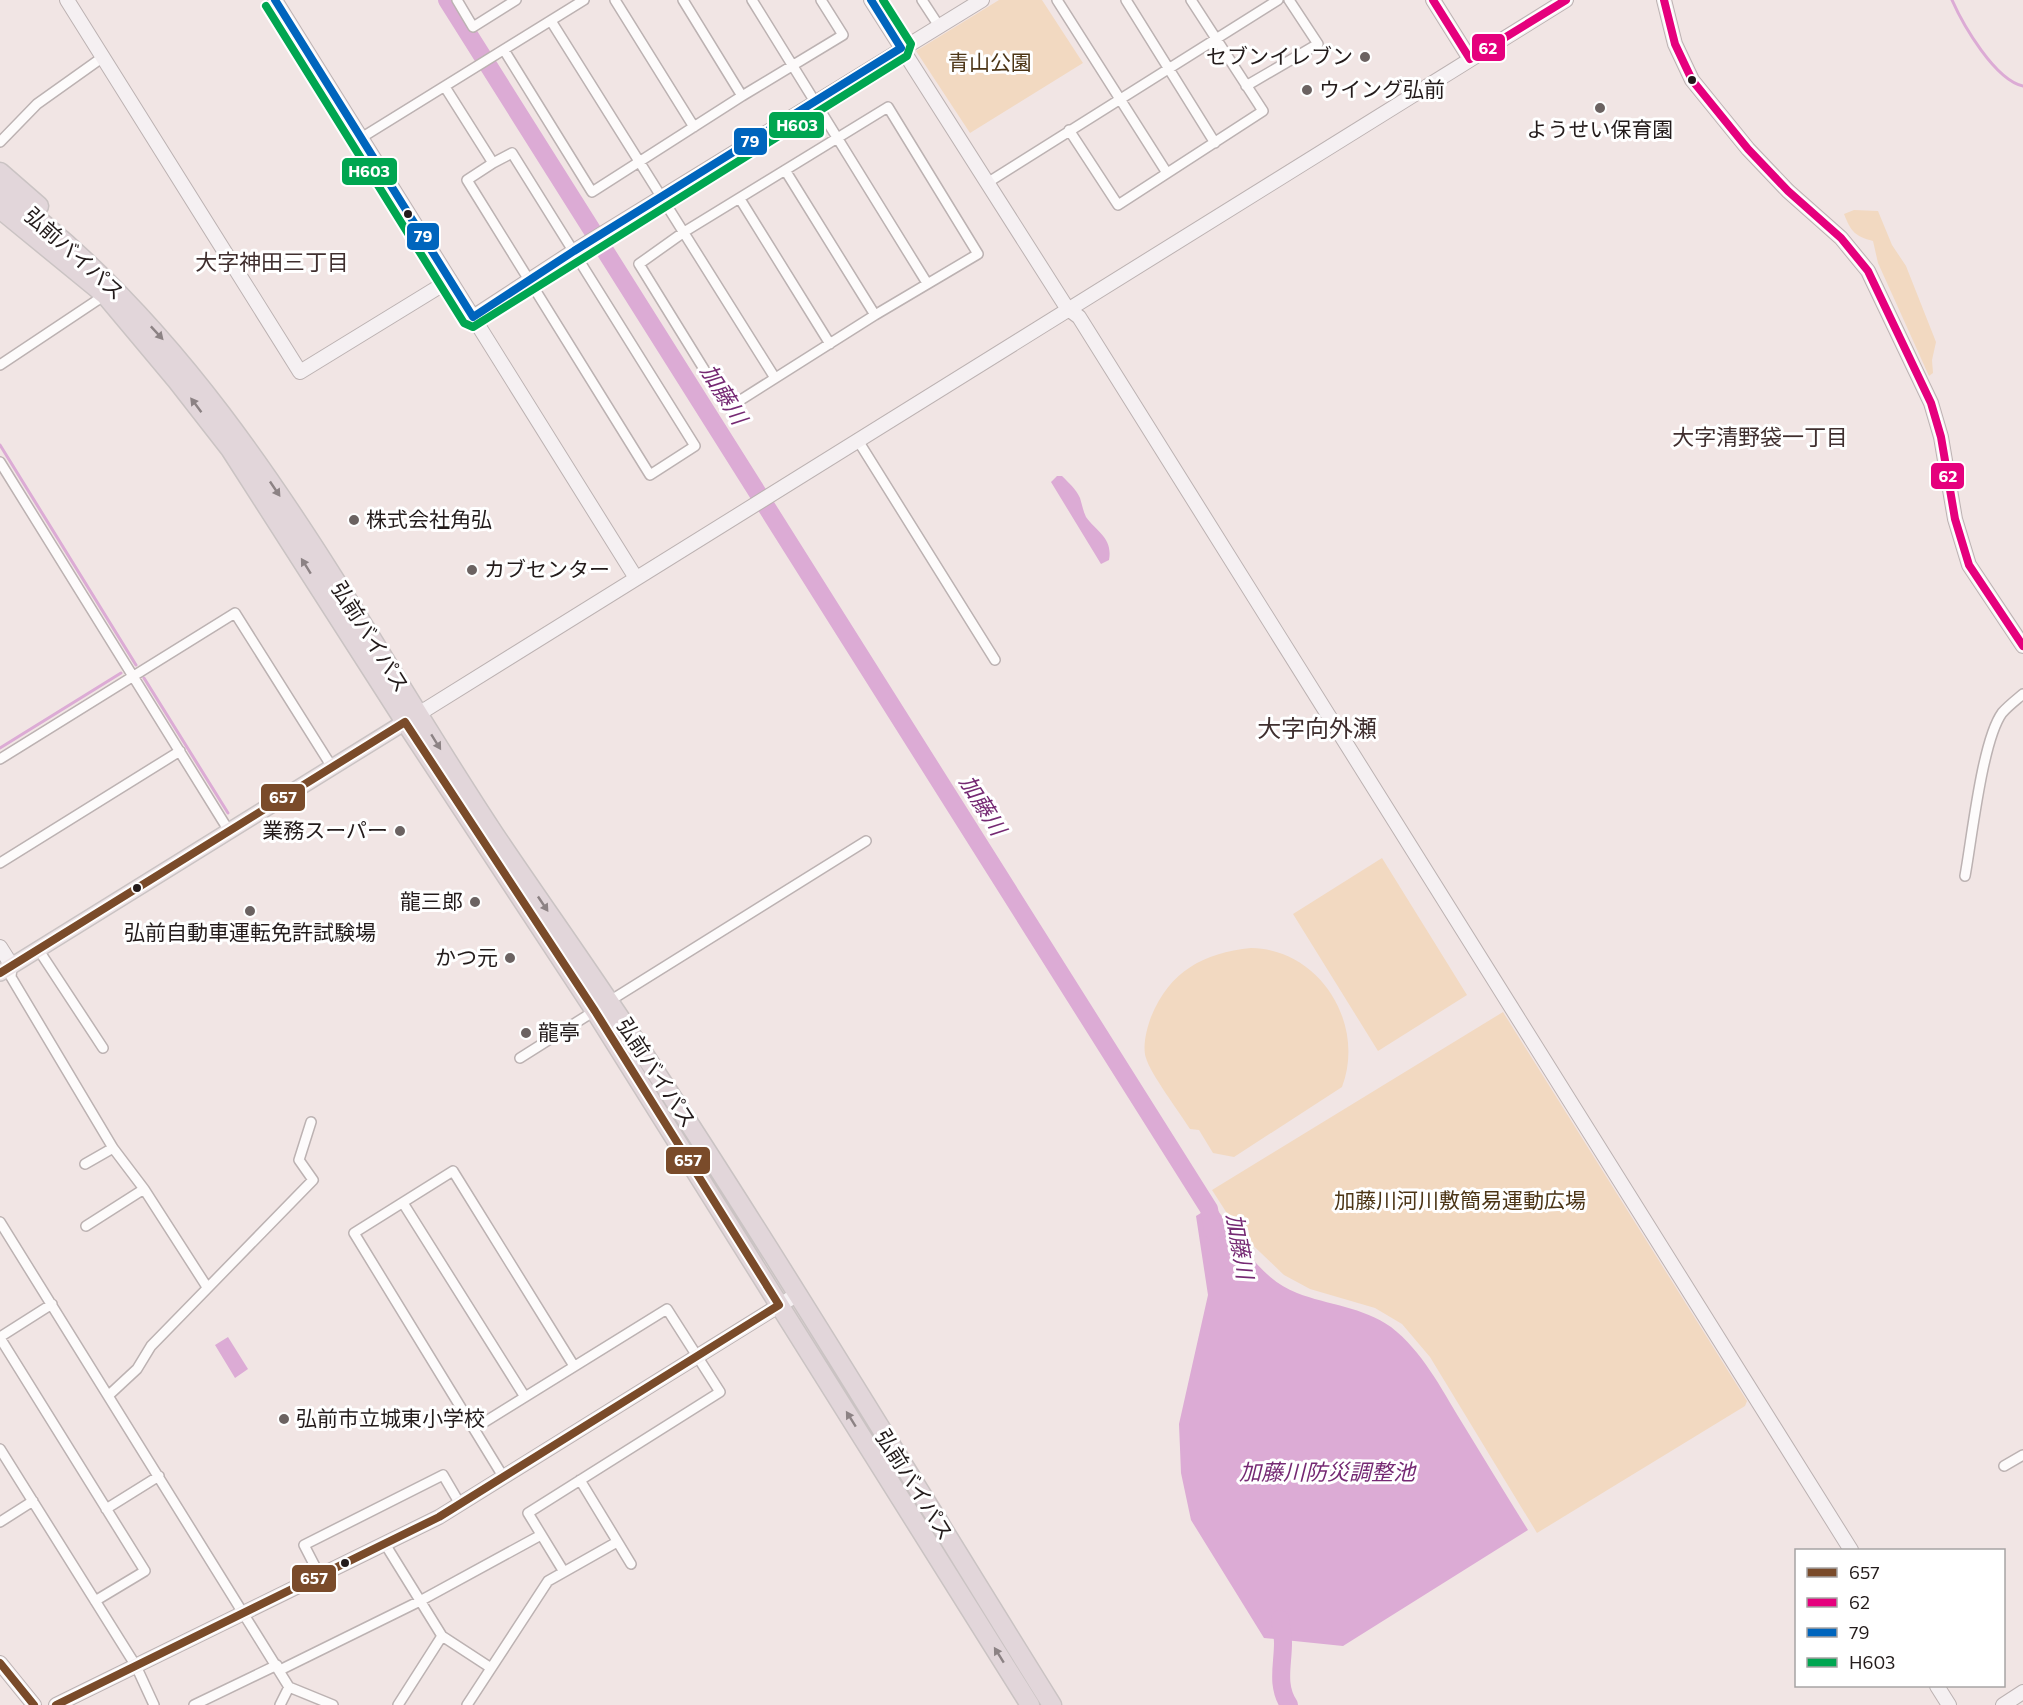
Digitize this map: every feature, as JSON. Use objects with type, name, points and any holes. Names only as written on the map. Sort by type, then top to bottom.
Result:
[{"type":"highway","points":[[0,172],[63,227],[96,279]]},
{"type":"highway","name":"弘前バイパス","points":[[0,190],[46,224],[96,279],[105,295],[230,449],[412,718],[494,834],[602,1006],[780,1305],[1030,1705]]},
{"type":"highway","name":"弘前バイパス","points":[[0,209],[96,279],[164,340],[244,443],[305,533],[412,718]]},
{"type":"highway","points":[[0,219],[96,279]]},
{"type":"highway","name":"弘前バイパス","points":[[602,1006],[796,1295],[1052,1705]]},
{"type":"main road","points":[[6,969],[412,718]]},
{"type":"street","points":[[67,0],[300,372],[450,280]]},
{"type":"street","points":[[275,0],[636,579]]},
{"type":"street","points":[[457,0],[473,27],[516,0]]},
{"type":"street","points":[[361,138],[584,0]]},
{"type":"street","points":[[615,0],[694,127]]},
{"type":"street","points":[[683,0],[742,96]]},
{"type":"street","points":[[752,0],[927,283]]},
{"type":"street","points":[[500,53],[592,192],[742,96],[843,35],[821,0]]},
{"type":"street","points":[[871,0],[1067,308],[1079,317],[1850,1549]]},
{"type":"street","points":[[922,0],[939,26]]},
{"type":"street","points":[[473,317],[901,48],[982,0]]},
{"type":"street","points":[[1057,0],[1167,173]]},
{"type":"street","points":[[1126,0],[1215,142]]},
{"type":"street","points":[[1070,130],[1118,205],[1263,111],[1191,0]]},
{"type":"street","points":[[987,183],[1278,0]]},
{"type":"street","points":[[1246,86],[1318,44],[1289,0]]},
{"type":"street","points":[[1433,0],[1470,59]]},
{"type":"street","points":[[412,718],[1067,308],[1566,0]]},
{"type":"street","points":[[1664,0],[1675,44],[1692,80],[1748,149],[1788,191],[1842,238],[1868,271],[1931,403],[1941,437],[1955,519],[1969,565],[2023,646]]},
{"type":"street","points":[[551,21],[775,378]]},
{"type":"street","points":[[0,142],[37,104],[102,57]]},
{"type":"street","points":[[445,87],[493,163]]},
{"type":"street","points":[[888,107],[978,254],[875,315],[728,408],[639,264],[684,232],[785,170],[888,107]]},
{"type":"street","points":[[512,153],[580,248],[695,446],[650,475],[467,180],[512,153]]},
{"type":"street","points":[[785,170],[875,315]]},
{"type":"street","points":[[740,198],[830,344]]},
{"type":"street","points":[[0,365],[105,295]]},
{"type":"street","points":[[857,440],[995,660]]},
{"type":"street","points":[[0,462],[229,831]]},
{"type":"street","points":[[0,759],[236,613],[333,767]]},
{"type":"street","points":[[1965,876],[1983,773],[1995,726],[2002,713],[2023,694]]},
{"type":"street","points":[[0,863],[180,752]]},
{"type":"street","points":[[520,1058],[866,841]]},
{"type":"street","points":[[0,947],[6,969],[113,1148],[144,1189],[207,1287]]},
{"type":"street","points":[[38,949],[103,1048]]},
{"type":"street","points":[[109,1395],[136,1369],[151,1346],[313,1180],[299,1160],[311,1122]]},
{"type":"street","points":[[85,1164],[113,1148]]},
{"type":"street","points":[[504,1478],[354,1233],[453,1171],[574,1366]]},
{"type":"street","points":[[86,1226],[144,1189]]},
{"type":"street","points":[[403,1203],[525,1397]]},
{"type":"street","points":[[0,1222],[289,1687],[333,1705]]},
{"type":"street","points":[[56,1705],[385,1544],[460,1504],[796,1295]]},
{"type":"street","points":[[52,1305],[0,1338],[145,1571],[95,1601]]},
{"type":"street","points":[[475,1428],[667,1309],[720,1392],[528,1513],[564,1572]]},
{"type":"street","points":[[0,1449],[136,1666],[154,1705]]},
{"type":"street","points":[[2004,1466],[2023,1455]]},
{"type":"street","points":[[320,1576],[304,1545],[443,1475],[460,1504]]},
{"type":"street","points":[[106,1509],[159,1476]]},
{"type":"street","points":[[580,1480],[631,1564]]},
{"type":"street","points":[[0,1522],[33,1501]]},
{"type":"street","points":[[194,1705],[420,1601],[542,1535]]},
{"type":"street","points":[[467,1705],[548,1581],[617,1542]]},
{"type":"street","points":[[385,1544],[442,1636],[491,1668]]},
{"type":"street","points":[[398,1705],[442,1636]]},
{"type":"street","points":[[0,1663],[30,1704]]},
{"type":"street","points":[[280,1705],[289,1687]]},
{"type":"street","points":[[1937,1687],[1949,1705]]},
{"type":"street","points":[[2002,1705],[2023,1692]]},
{"type":"green space","name":"青山公園","points":[[999,0],[1042,0],[1083,63],[970,133],[916,51]]},
{"type":"green space","points":[[1854,210],[1878,211],[1892,245],[1906,266],[1936,342],[1932,360],[1933,373],[1929,376],[1878,263],[1873,241],[1854,232],[1844,214]]},
{"type":"green space","points":[[1382,858],[1467,995],[1378,1051],[1293,914]]},
{"type":"green space","points":[[1251,948],[1276,952],[1298,961],[1316,976],[1331,994],[1342,1016],[1348,1039],[1348,1063],[1342,1087],[1234,1157],[1213,1153],[1199,1130],[1190,1129],[1149,1065],[1145,1043],[1149,1021],[1159,1001],[1178,976],[1190,967],[1218,954]]},
{"type":"green space","name":"加藤川河川敷簡易運動広場","points":[[1503,1012],[1747,1401],[1745,1406],[1537,1533],[1430,1357],[1402,1324],[1375,1308],[1310,1289],[1284,1275],[1239,1232],[1212,1190]]},
{"type":"water","points":[[1057,476],[1062,476],[1080,498],[1086,517],[1109,546],[1109,560],[1101,564],[1051,482]]},
{"type":"water","name":"加藤川防災調整池","points":[[1214,1205],[1250,1256],[1283,1287],[1380,1320],[1412,1347],[1438,1383],[1528,1530],[1343,1646],[1264,1638],[1191,1520],[1181,1473],[1179,1424],[1208,1295],[1196,1216]]},
{"type":"water","points":[[228,1337],[248,1369],[235,1378],[215,1345]]},
{"type":"waterway","name":"加藤川","points":[[447,0],[1209,1209],[1213,1231]]},
{"type":"waterway","points":[[1952,0],[1972,37],[1991,63],[2012,82],[2023,86]]},
{"type":"waterway","points":[[0,445],[136,665]]},
{"type":"waterway","points":[[0,748],[121,673]]},
{"type":"waterway","points":[[144,678],[228,813]]},
{"type":"waterway","name":"加藤川","points":[[1280,1619],[1283,1643],[1281,1682],[1289,1705]]},
{"type":"transit line","name":"79","points":[[275,0],[473,317],[574,251],[901,48],[871,0]]},
{"type":"transit line","name":"H603","points":[[266,6],[464,323],[473,327],[907,56],[911,44],[883,0]]},
{"type":"transit line","name":"62","points":[[1433,0],[1470,59],[1566,0]]},
{"type":"transit line","name":"62","points":[[1664,0],[1675,44],[1692,80],[1748,149],[1788,191],[1841,238],[1868,271],[1931,403],[1941,437],[1955,519],[1969,565],[2023,646]]},
{"type":"transit line","name":"657","points":[[0,973],[405,722],[595,1011],[779,1305],[439,1517],[56,1705]]},
{"type":"transit line","name":"657","points":[[0,1663],[34,1705]]},
{"type":"place","name":"セブンイレブン","points":[[1365,57]]},
{"type":"place","name":"ウイング弘前","points":[[1307,90]]},
{"type":"place","name":"ようせい保育園","points":[[1600,108]]},
{"type":"place","name":"株式会社角弘","points":[[354,520]]},
{"type":"place","name":"カブセンター","points":[[472,570]]},
{"type":"place","name":"業務スーパー","points":[[400,831]]},
{"type":"place","name":"龍三郎","points":[[475,902]]},
{"type":"place","name":"弘前自動車運転免許試験場","points":[[250,911]]},
{"type":"place","name":"かつ元","points":[[510,958]]},
{"type":"place","name":"龍亭","points":[[526,1033]]},
{"type":"place","name":"弘前市立城東小学校","points":[[284,1419]]},
{"type":"district","name":"大字神田三丁目","points":[[272,262]]},
{"type":"district","name":"大字清野袋一丁目","points":[[1760,437]]},
{"type":"district","name":"大字向外瀬","points":[[1317,729]]}]
